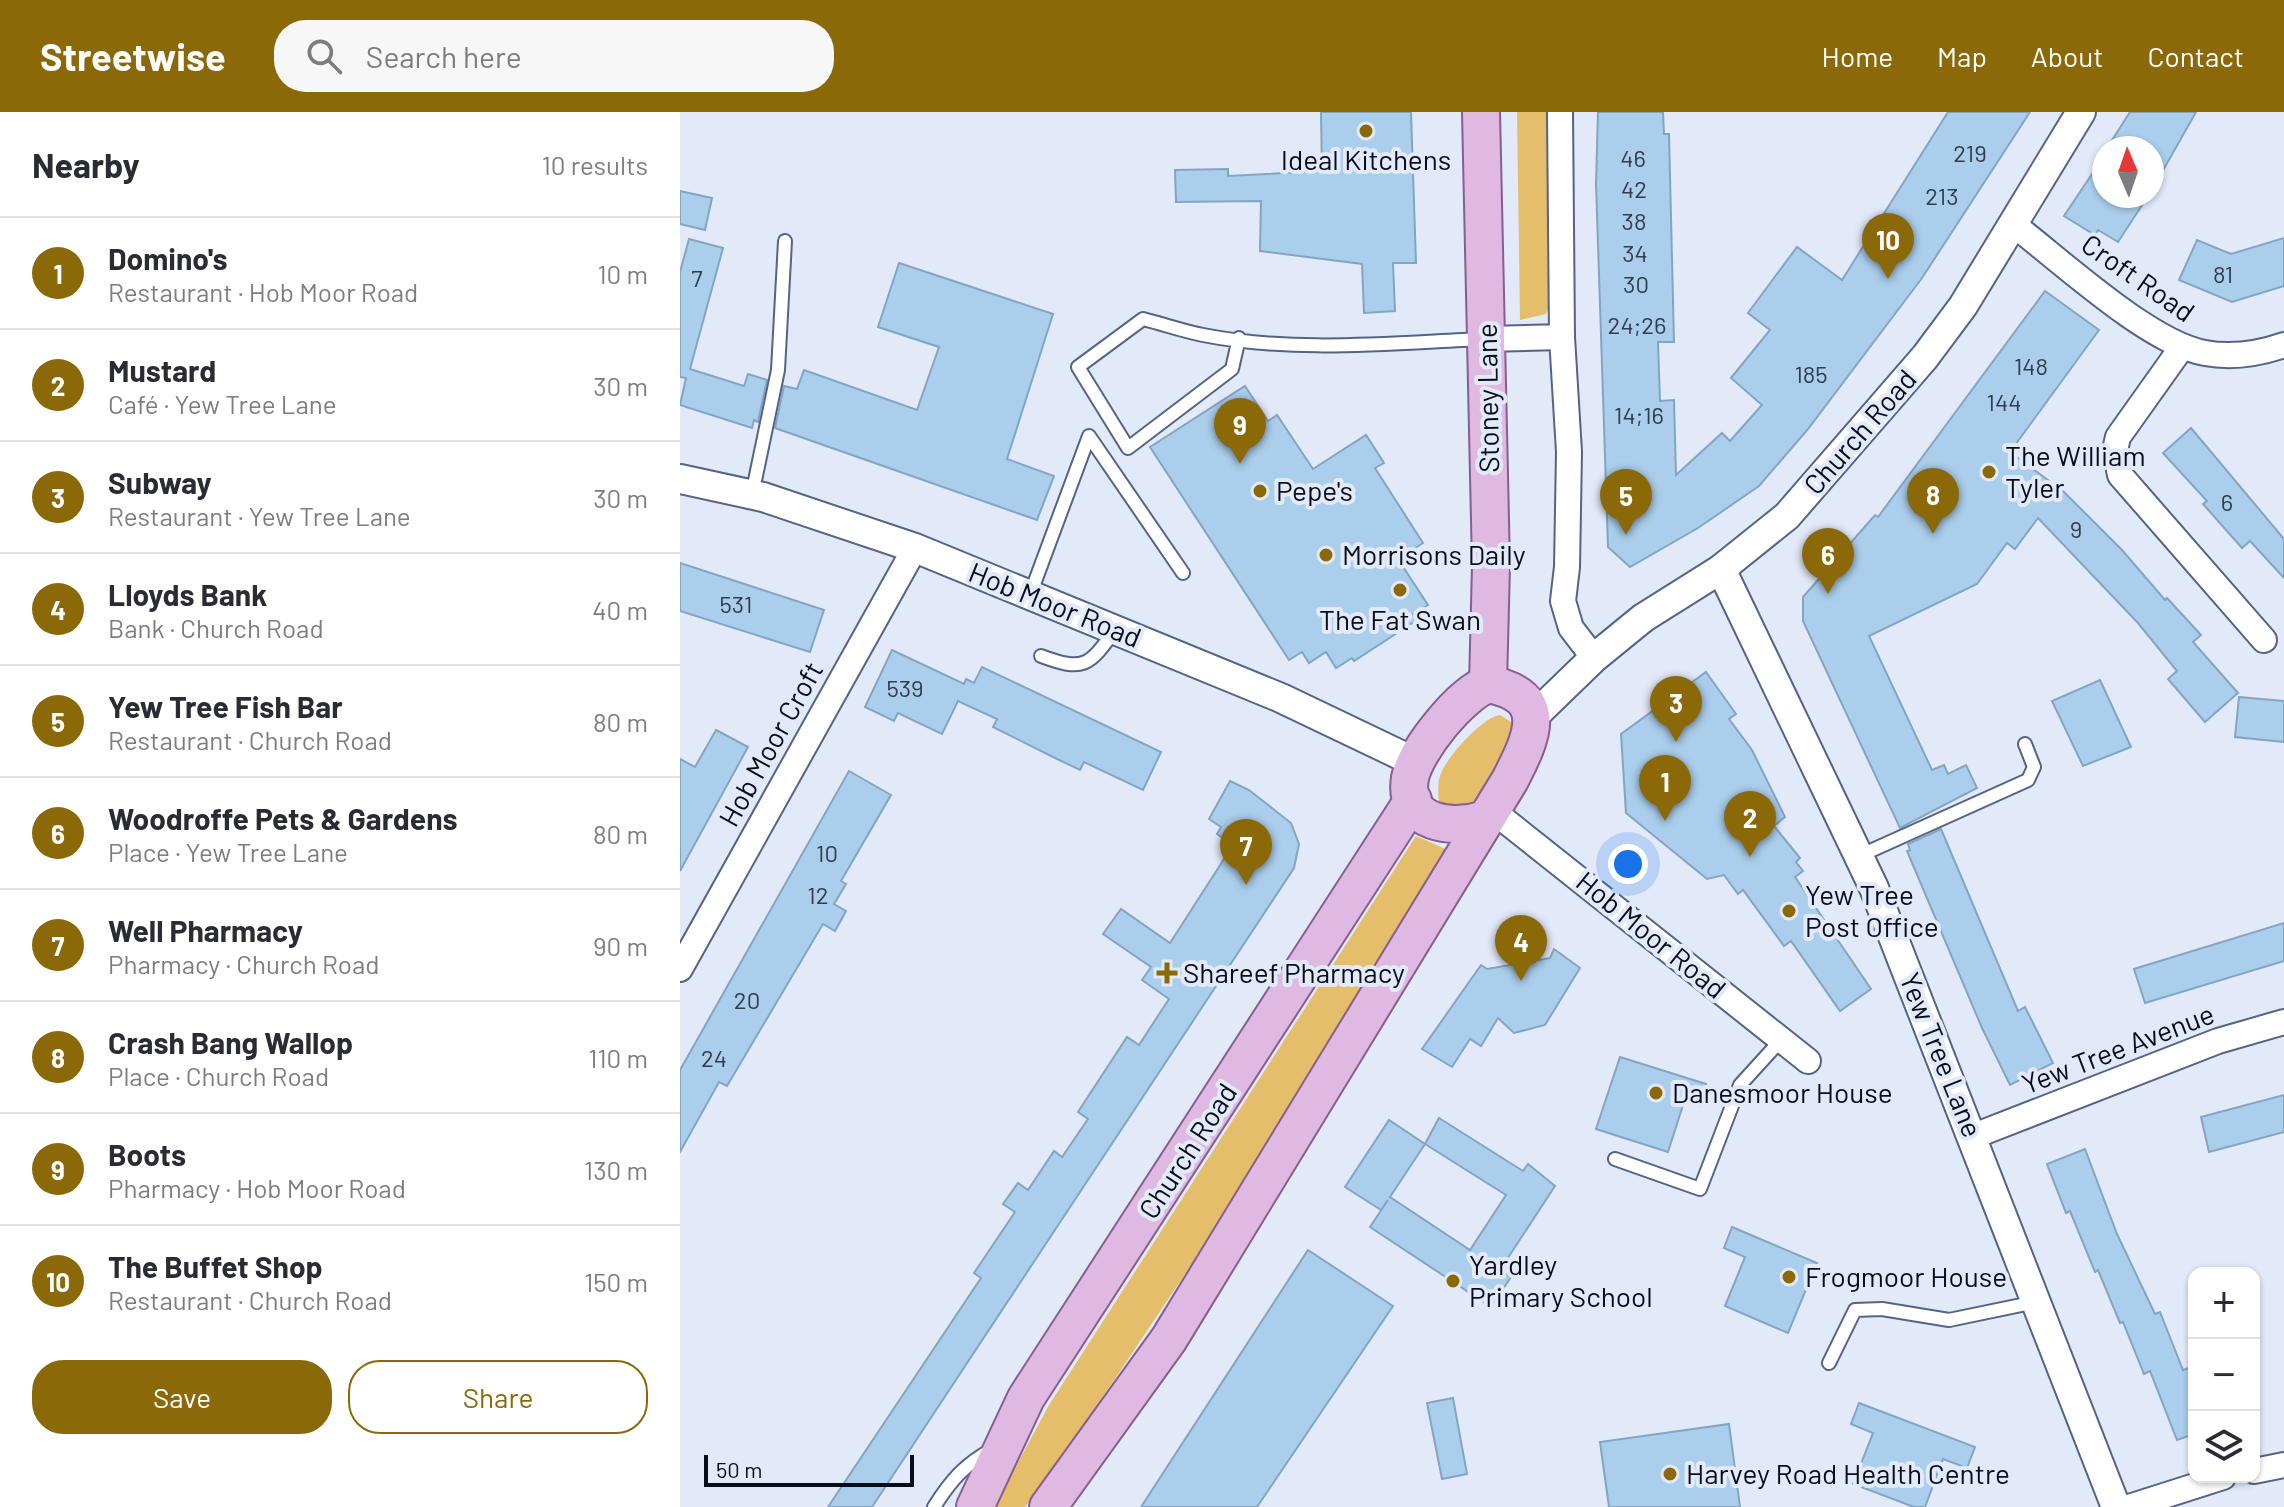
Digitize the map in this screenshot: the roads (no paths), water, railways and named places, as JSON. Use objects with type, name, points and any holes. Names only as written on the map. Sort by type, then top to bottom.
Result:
[{"type":"main road","name":"Stoney Lane","points":[[1481,112],[1491,566],[1488,684]]},
{"type":"main road","points":[[1048,1507],[1169,1339],[1489,815],[1526,748],[1532,718],[1529,705],[1519,693],[1488,684]]},
{"type":"main road","name":"Church Road","points":[[975,1507],[1026,1398],[1413,800],[1410,778],[1442,722],[1464,697],[1488,684]]},
{"type":"main road","points":[[1413,800],[1431,820],[1447,826],[1466,825],[1489,815]]},
{"type":"street","points":[[1560,112],[1562,337],[1569,452],[1563,601],[1571,628],[1594,658]]},
{"type":"street","name":"Church Road","points":[[1532,718],[1594,658],[1643,618],[1721,569],[1787,516],[1925,357],[2014,225],[2081,112]]},
{"type":"street","name":"Croft Road","points":[[2014,225],[2123,309],[2182,347],[2206,353],[2253,355],[2284,345]]},
{"type":"street","points":[[1486,339],[1562,337]]},
{"type":"street","points":[[2182,347],[2118,437],[2115,450],[2120,475],[2264,640]]},
{"type":"street","name":"Hob Moor Road","points":[[680,479],[752,495],[915,548],[1281,698],[1417,763]]},
{"type":"street","name":"Hob Moor Croft","points":[[680,969],[915,548]]},
{"type":"street","name":"Yew Tree Lane","points":[[1721,569],[1859,856],[1974,1136],[2116,1507]]},
{"type":"street","name":"Hob Moor Road","points":[[1489,815],[1808,1061]]},
{"type":"street","name":"Yew Tree Avenue","points":[[1974,1136],[2218,1041],[2284,1022]]},
{"type":"street","points":[[2260,1470],[2284,1465]]},
{"type":"street","points":[[2129,1507],[2204,1483]]},
{"type":"lane","points":[[752,495],[778,370],[785,241]]},
{"type":"lane","points":[[1239,338],[1232,369],[1128,448],[1078,367],[1143,319],[1203,335],[1239,338],[1328,346],[1486,339]]},
{"type":"lane","points":[[1030,595],[1089,436],[1183,573]]},
{"type":"lane","points":[[1041,656],[1067,665],[1081,665],[1095,657],[1115,630]]},
{"type":"lane","points":[[1859,856],[2028,780],[2034,767],[2025,744]]},
{"type":"lane","points":[[1615,1159],[1700,1189],[1740,1085],[1781,1040]]},
{"type":"lane","points":[[1829,1363],[1855,1310],[1882,1309],[1949,1320],[2036,1302]]},
{"type":"lane","points":[[934,1507],[953,1477],[971,1461],[1007,1442]]},
{"type":"place","name":"Ideal Kitchens","points":[[1366,131]]},
{"type":"place","name":"The Buffet Shop","points":[[1888,279]]},
{"type":"place","name":"Boots","points":[[1240,464]]},
{"type":"place","name":"The William Tyler","points":[[1989,472]]},
{"type":"place","name":"Pepe's","points":[[1260,491]]},
{"type":"place","name":"Crash Bang Wallop","points":[[1933,534]]},
{"type":"place","name":"Yew Tree Fish Bar","points":[[1626,535]]},
{"type":"place","name":"Morrisons Daily","points":[[1326,555]]},
{"type":"place","name":"The Fat Swan","points":[[1400,590]]},
{"type":"place","name":"Woodroffe Pets & Gardens","points":[[1828,594]]},
{"type":"place","name":"Subway","points":[[1676,742]]},
{"type":"place","name":"Domino's","points":[[1665,821]]},
{"type":"place","name":"Mustard","points":[[1750,857]]},
{"type":"place","name":"Well Pharmacy","points":[[1246,885]]},
{"type":"place","name":"Yew Tree Post Office","points":[[1789,911]]},
{"type":"place","name":"Shareef Pharmacy","points":[[1167,973]]},
{"type":"place","name":"Lloyds Bank","points":[[1521,981]]},
{"type":"place","name":"Danesmoor House","points":[[1656,1093]]},
{"type":"place","name":"Frogmoor House","points":[[1789,1277]]},
{"type":"place","name":"Yardley Primary School","points":[[1453,1281]]},
{"type":"place","name":"Harvey Road Health Centre","points":[[1670,1474]]}]
